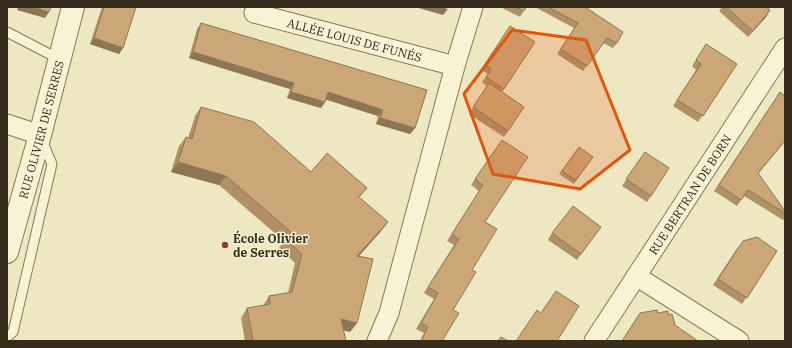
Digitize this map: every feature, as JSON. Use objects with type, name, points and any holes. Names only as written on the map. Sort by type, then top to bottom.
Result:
[{"type":"street","name":"RUE OLIVIER DE SERRES","points":[[7,252],[40,135],[73,7]]},
{"type":"street","points":[[377,341],[389,313],[472,7]]},
{"type":"street","name":"ALLÉE LOUIS DE FUNÉS","points":[[254,13],[455,66]]},
{"type":"street","name":"RUE BERTRAN DE BORN","points":[[594,341],[785,48]]},
{"type":"street","points":[[7,124],[40,135]]},
{"type":"street","points":[[636,276],[739,341]]},
{"type":"lane","points":[[7,32],[59,59]]},
{"type":"lane","points":[[7,337],[13,332],[52,164],[40,135]]},
{"type":"highlighted area","points":[[512,30],[586,40],[630,150],[580,189],[493,174],[464,94]]},
{"type":"building","points":[[33,7],[51,7],[49,12]]},
{"type":"building","points":[[104,7],[136,7],[123,48],[94,38]]},
{"type":"building","points":[[515,7],[526,7],[524,11]]},
{"type":"building","points":[[548,7],[585,7],[623,32],[617,43],[607,38],[587,66],[561,49],[578,23]]},
{"type":"building","points":[[726,7],[766,7],[770,10],[753,31]]},
{"type":"building","points":[[201,23],[427,90],[415,128],[380,118],[383,110],[328,92],[325,102],[291,92],[294,83],[193,52]]},
{"type":"building","points":[[510,26],[535,42],[504,89],[486,77],[491,69],[485,64]]},
{"type":"building","points":[[706,44],[737,64],[703,116],[677,100],[701,64],[696,60]]},
{"type":"building","points":[[489,83],[524,107],[508,131],[473,107]]},
{"type":"building","points":[[780,92],[785,96],[785,141],[758,173],[785,213],[748,190],[741,200],[719,185]]},
{"type":"building","points":[[201,107],[254,122],[311,172],[327,153],[367,188],[359,197],[388,222],[357,256],[373,259],[357,323],[341,319],[346,341],[248,341],[253,340],[247,308],[270,304],[269,296],[292,292],[302,254],[285,239],[291,232],[226,176],[178,162],[186,137],[192,139]]},
{"type":"building","points":[[502,140],[528,157],[485,222],[497,229],[472,270],[476,272],[453,310],[459,313],[442,341],[421,341],[428,327],[421,323],[438,293],[428,287],[459,239],[452,234],[483,185],[475,179]]},
{"type":"building","points":[[579,147],[593,157],[576,180],[562,171]]},
{"type":"building","points":[[645,152],[669,168],[651,196],[626,179]]},
{"type":"building","points":[[573,206],[601,227],[581,254],[552,233]]},
{"type":"building","points":[[757,237],[777,251],[747,298],[718,279],[743,241]]},
{"type":"building","points":[[556,291],[579,306],[557,341],[516,341],[537,310],[541,313]]},
{"type":"building","points":[[657,310],[658,313],[668,311],[668,315],[672,314],[675,325],[698,341],[622,341],[640,313]]},
{"type":"building","points":[[501,337],[508,341],[498,341]]},
{"type":"place","name":"École Olivier de Serres","points":[[225,245]]}]
